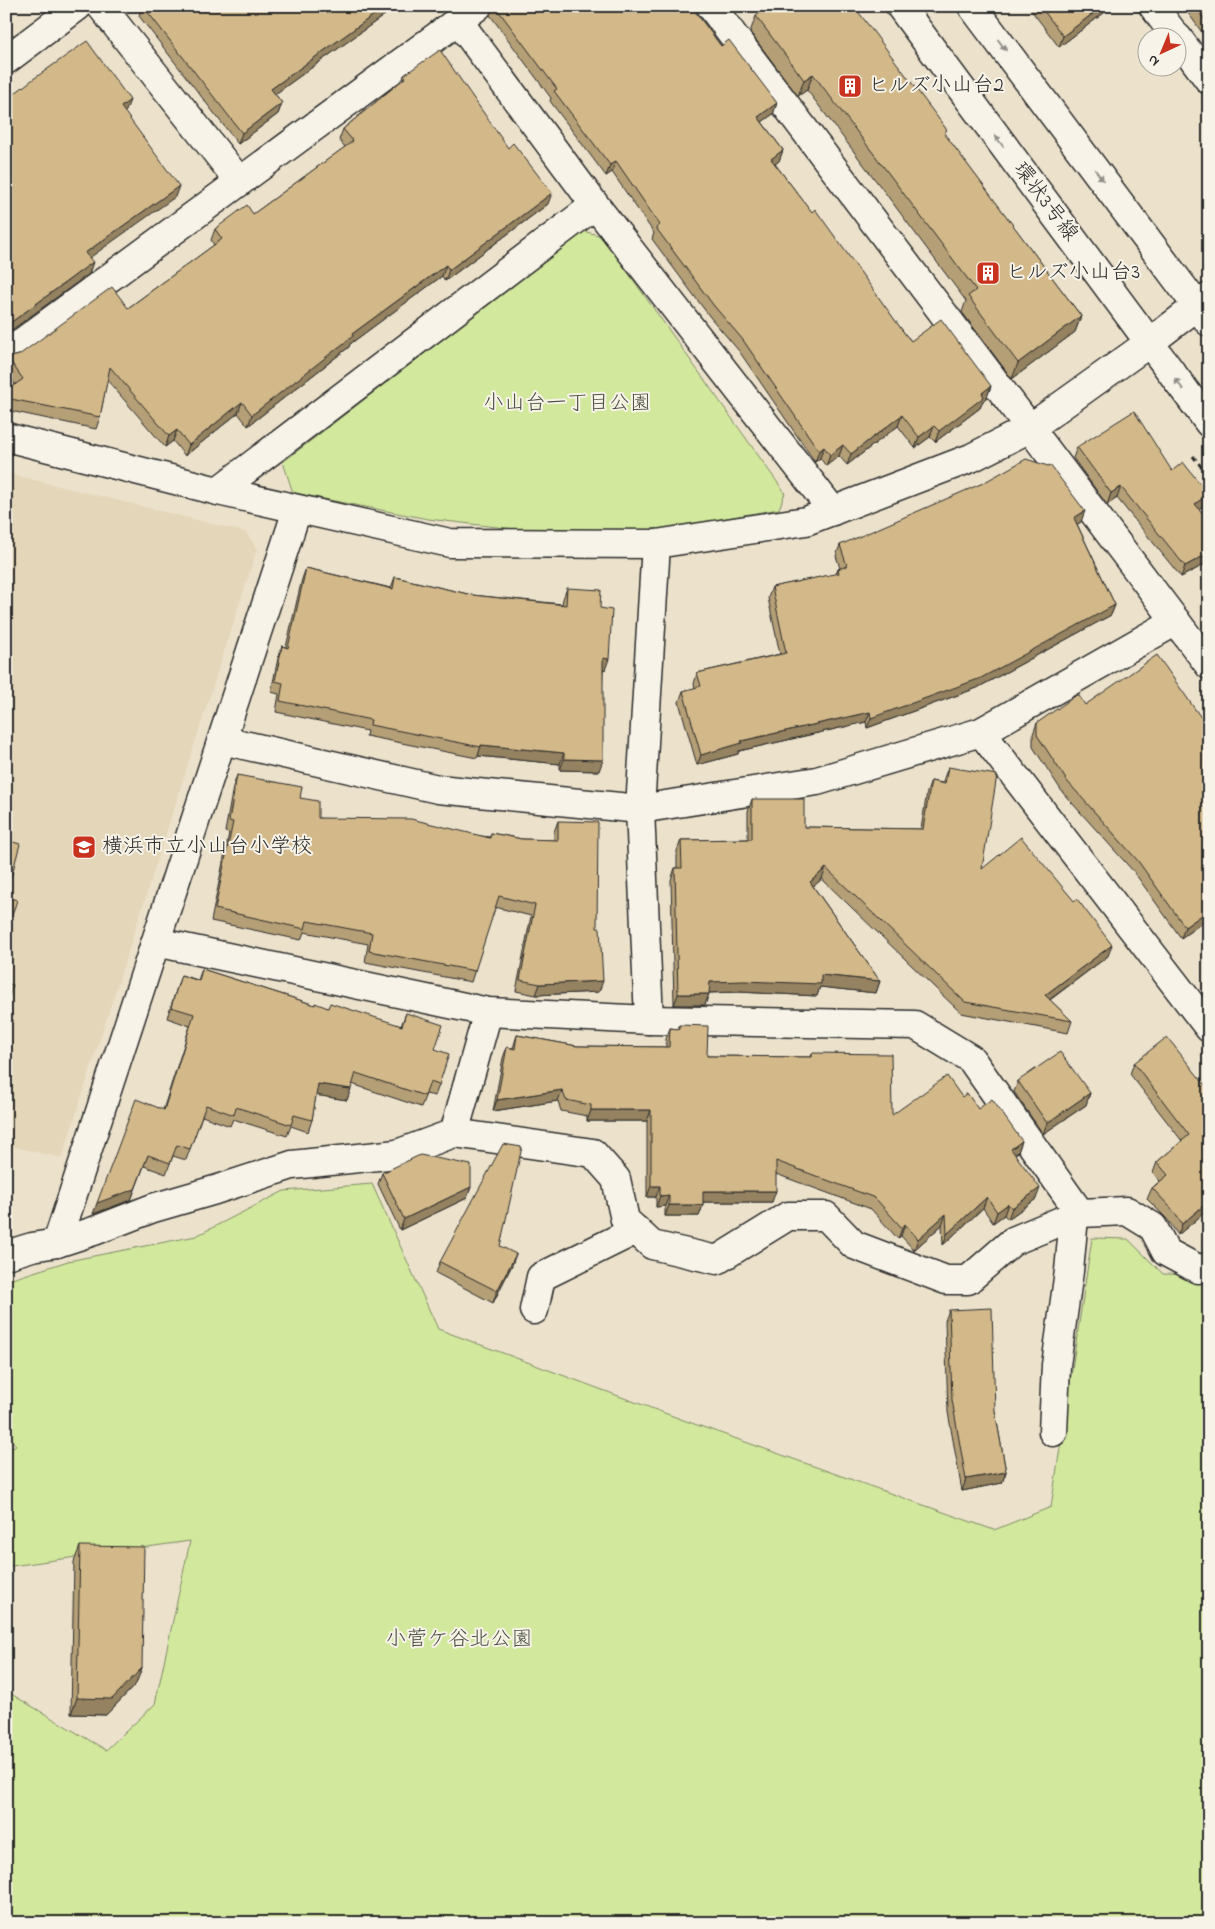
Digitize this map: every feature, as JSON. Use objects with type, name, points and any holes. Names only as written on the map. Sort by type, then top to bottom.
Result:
[{"type":"street","points":[[6,60],[78,6]]},
{"type":"street","points":[[101,6],[239,181]]},
{"type":"street","points":[[711,6],[1209,666]]},
{"type":"street","name":"環状3号線","points":[[900,6],[1209,423]]},
{"type":"street","points":[[6,437],[297,510],[450,542],[656,544],[806,521],[971,458],[1030,428],[1150,343],[1205,308],[972,6]]},
{"type":"street","points":[[1154,6],[1170,28]]},
{"type":"street","points":[[6,354],[468,14],[595,205],[833,511]]},
{"type":"street","points":[[1188,52],[1209,80]]},
{"type":"street","points":[[218,491],[595,205]]},
{"type":"street","points":[[57,1242],[297,510]]},
{"type":"street","points":[[649,1020],[640,809],[656,544]]},
{"type":"street","points":[[222,740],[438,789],[640,809],[817,781],[981,732],[1176,621]]},
{"type":"street","points":[[981,732],[1209,1028]]},
{"type":"street","points":[[156,942],[488,1012],[649,1020],[915,1025],[971,1059],[1077,1215],[1056,1365],[1053,1432]]},
{"type":"street","points":[[454,1133],[488,1012]]},
{"type":"street","points":[[6,1255],[94,1231],[153,1208],[215,1190],[292,1164],[397,1154],[454,1133],[593,1153],[616,1179],[625,1220],[652,1245],[717,1260],[788,1216],[826,1216],[854,1245],[946,1280],[968,1280],[1013,1241],[1077,1215],[1127,1211],[1153,1227],[1166,1252],[1198,1269],[1209,1268]]},
{"type":"street","points":[[534,1310],[541,1276],[636,1230]]},
{"type":"shaded area","name":"横浜市立小山台小学校","points":[[6,473],[246,532],[257,549],[62,1158],[6,1145]]},
{"type":"green space","name":"小山台一丁目公園","points":[[583,231],[602,236],[785,493],[779,509],[658,530],[531,531],[428,519],[293,493],[283,462]]},
{"type":"green space","name":"小菅ケ谷北公園","points":[[372,1184],[438,1329],[686,1421],[994,1530],[1051,1507],[1092,1238],[1128,1239],[1163,1274],[1209,1275],[1209,1923],[6,1923],[6,1691],[106,1750],[155,1704],[190,1541],[12,1566],[6,1562],[6,1451],[16,1445],[6,1435],[6,1281],[68,1261],[196,1236],[284,1191]]},
{"type":"building","points":[[143,6],[386,6],[271,89],[282,103],[242,133]]},
{"type":"building","points":[[495,6],[691,6],[721,46],[729,40],[777,103],[758,117],[783,150],[771,159],[812,212],[815,209],[911,341],[941,319],[991,386],[982,393],[984,397],[939,431],[934,426],[919,437],[902,415],[851,454],[843,445],[830,455],[824,447],[819,451],[743,340],[714,306],[656,228],[660,225],[616,161],[610,165],[554,91],[557,89]]},
{"type":"building","points":[[769,6],[854,6],[947,130],[944,133],[1081,316],[1018,363],[968,296],[976,290],[889,174],[813,74],[804,80],[756,16]]},
{"type":"building","points":[[1040,6],[1103,6],[1063,36]]},
{"type":"building","points":[[1195,6],[1209,6],[1209,26]]},
{"type":"building","points":[[87,41],[130,100],[121,107],[179,186],[85,253],[93,262],[6,326],[6,100]]},
{"type":"building","points":[[440,50],[508,148],[513,143],[552,193],[449,270],[446,265],[352,334],[353,336],[252,415],[242,402],[189,445],[177,430],[169,436],[110,367],[100,417],[6,398],[6,391],[23,379],[8,358],[19,355],[112,287],[128,308],[222,239],[215,229],[247,205],[253,214],[353,141],[343,129],[406,77],[404,75]]},
{"type":"building","points":[[1134,411],[1172,471],[1183,462],[1208,494],[1195,504],[1209,521],[1204,527],[1209,532],[1209,553],[1185,566],[1121,487],[1111,493],[1077,447]]},
{"type":"building","points":[[1026,459],[1050,465],[1085,511],[1074,518],[1115,605],[981,678],[871,718],[870,712],[741,741],[742,743],[701,755],[683,691],[701,686],[697,673],[786,653],[772,587],[839,573],[838,569],[847,566],[840,545],[983,483]]},
{"type":"building","points":[[306,568],[393,589],[395,577],[472,595],[566,605],[567,588],[601,590],[600,608],[612,610],[609,659],[603,658],[603,760],[564,759],[564,753],[481,745],[481,747],[370,725],[371,720],[280,701],[283,683],[275,681],[282,646],[288,648]]},
{"type":"building","points":[[1157,655],[1209,729],[1209,910],[1185,927],[1138,861],[1067,781],[1037,735],[1037,723],[1078,694],[1085,705]]},
{"type":"building","points":[[948,767],[997,775],[982,869],[1021,837],[1074,901],[1077,899],[1112,945],[1045,995],[1072,1021],[965,1002],[826,868],[810,882],[880,981],[821,975],[821,984],[744,981],[710,982],[709,994],[678,994],[675,868],[682,868],[681,840],[752,839],[752,799],[804,799],[804,827],[923,829],[931,781],[945,784]]},
{"type":"building","points":[[237,775],[302,787],[300,798],[318,801],[318,818],[411,819],[490,838],[491,833],[522,839],[558,840],[558,821],[598,822],[597,928],[600,928],[603,981],[540,984],[520,980],[535,905],[499,896],[475,971],[369,951],[372,933],[307,921],[305,929],[215,909],[233,822],[229,821]]},
{"type":"building","points":[[6,840],[20,844],[6,897]]},
{"type":"building","points":[[6,897],[17,900],[6,934]]},
{"type":"building","points":[[202,969],[315,1005],[315,1003],[328,1008],[330,1003],[402,1026],[406,1013],[443,1025],[435,1049],[449,1054],[439,1085],[430,1082],[425,1096],[356,1073],[351,1089],[318,1084],[312,1120],[294,1115],[291,1125],[236,1107],[234,1115],[206,1105],[190,1149],[177,1145],[170,1163],[148,1155],[135,1189],[97,1203],[136,1099],[164,1110],[194,1014],[171,1007],[181,975],[199,981]]},
{"type":"building","points":[[6,983],[13,985],[6,1005]]},
{"type":"building","points":[[679,1025],[708,1026],[707,1056],[812,1057],[812,1053],[891,1054],[892,1115],[947,1076],[962,1097],[967,1093],[978,1109],[992,1099],[1022,1141],[1011,1149],[1040,1188],[1012,1208],[1008,1204],[997,1212],[987,1197],[947,1234],[946,1214],[918,1239],[905,1224],[902,1228],[875,1198],[776,1161],[776,1191],[703,1191],[703,1205],[669,1205],[669,1195],[660,1196],[660,1186],[651,1186],[651,1110],[591,1110],[591,1105],[566,1100],[562,1090],[497,1100],[507,1047],[515,1049],[517,1035],[577,1046],[669,1047],[670,1028],[679,1029]]},
{"type":"building","points":[[1167,1037],[1209,1090],[1209,1201],[1182,1224],[1171,1208],[1152,1188],[1168,1175],[1157,1162],[1189,1135],[1134,1063]]},
{"type":"building","points":[[1060,1052],[1090,1093],[1047,1123],[1018,1081]]},
{"type":"building","points":[[503,1144],[522,1147],[500,1246],[516,1254],[497,1291],[440,1262]]},
{"type":"building","points":[[420,1155],[471,1165],[471,1187],[404,1219],[382,1173]]},
{"type":"building","points":[[992,1308],[995,1411],[1006,1472],[966,1479],[952,1400],[949,1310]]},
{"type":"building","points":[[80,1546],[144,1547],[142,1668],[112,1699],[77,1698]]},
{"type":"place","name":"ヒルズ小山台2","points":[[850,86]]},
{"type":"place","name":"ヒルズ小山台3","points":[[988,273]]},
{"type":"place","name":"横浜市立小山台小学校","points":[[84,847]]}]
